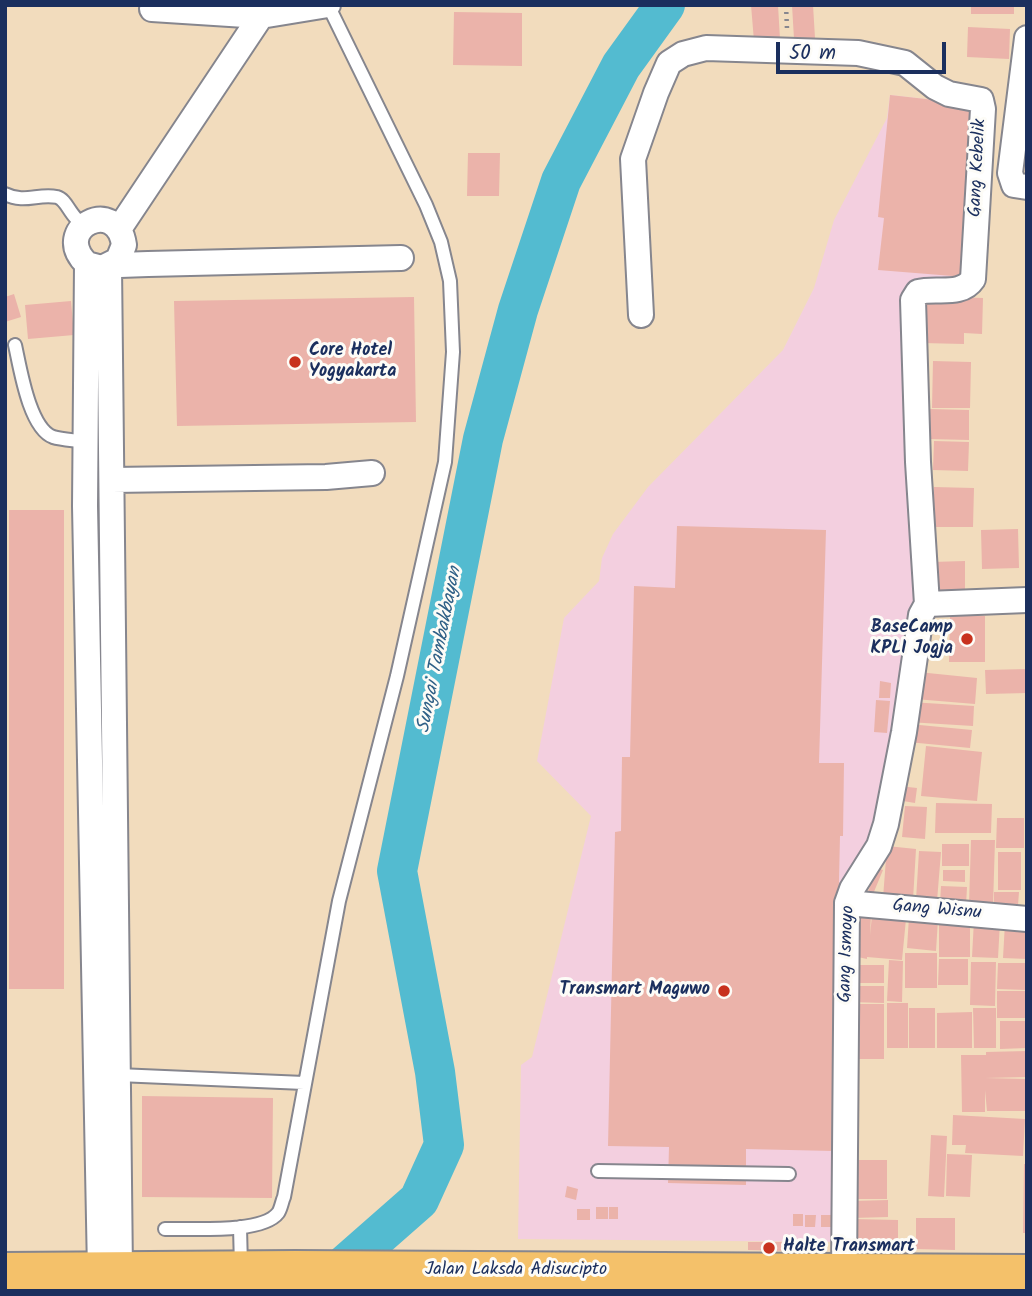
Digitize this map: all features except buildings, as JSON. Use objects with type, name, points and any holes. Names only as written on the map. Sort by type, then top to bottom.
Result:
[{"type":"highway","name":"Jalan Laksda Adisucipto","points":[[5,1272],[295,1270],[1027,1274]]},
{"type":"street","points":[[152,9],[254,16],[328,5]]},
{"type":"street","points":[[116,226],[254,16]]},
{"type":"street","points":[[1027,38],[1024,85],[1010,173],[1014,184],[1027,187]]},
{"type":"street","name":"Gang Kebelik","points":[[641,315],[633,159],[669,63],[683,54],[706,48],[858,52],[905,63],[948,94],[981,100],[983,109],[973,279],[968,287],[960,290],[918,292],[914,300],[918,462],[926,604]]},
{"type":"street","points":[[101,644],[85,506],[85,352],[110,263],[124,245],[116,226],[99,219],[81,225],[75,244],[77,252],[110,263],[401,258]]},
{"type":"street","points":[[110,263],[112,505],[101,644],[110,1272]]},
{"type":"street","points":[[85,352],[111,351]]},
{"type":"street","points":[[112,480],[327,477],[372,473]]},
{"type":"street","points":[[85,506],[112,505]]},
{"type":"street","points":[[926,604],[1027,600]]},
{"type":"street","name":"Gang Ismoyo","points":[[844,1275],[848,903],[852,889],[879,846],[886,824],[904,732],[921,615],[926,604]]},
{"type":"street","name":"Gang Wisnu","points":[[848,903],[1027,919]]},
{"type":"street","points":[[107,1006],[118,1075],[110,1272]]},
{"type":"lane","points":[[165,1229],[240,1227],[265,1222],[278,1213],[284,1197],[339,901],[397,676],[445,462],[453,352],[450,281],[441,242],[426,205],[328,5]]},
{"type":"lane","points":[[5,194],[17,200],[56,197],[64,201],[81,225]]},
{"type":"lane","points":[[15,345],[29,404],[41,428],[51,436],[86,442]]},
{"type":"lane","points":[[118,1075],[304,1083]]},
{"type":"lane","points":[[598,1171],[789,1174]]},
{"type":"lane","points":[[240,1227],[241,1271]]},
{"type":"shaded area","name":"Transmart Maguwo","points":[[890,95],[979,105],[965,277],[913,283],[905,288],[901,297],[907,359],[917,608],[871,839],[859,864],[841,880],[837,1242],[518,1239],[521,1065],[532,1057],[591,816],[537,761],[564,618],[599,581],[602,558],[613,534],[648,487],[783,350],[814,288],[834,220],[887,118]]},
{"type":"waterway","name":"Sungai Tambakbayan","points":[[356,1291],[345,1265],[419,1200],[444,1145],[435,1072],[397,871],[483,439],[518,310],[561,181],[621,66],[665,5]]},
{"type":"place","name":"Core Hotel Yogyakarta","points":[[295,362]]},
{"type":"place","name":"BaseCamp KPLI Jogja","points":[[967,639]]},
{"type":"place","name":"Transmart Maguwo","points":[[724,991]]},
{"type":"place","name":"Halte Transmart","points":[[769,1248]]}]
